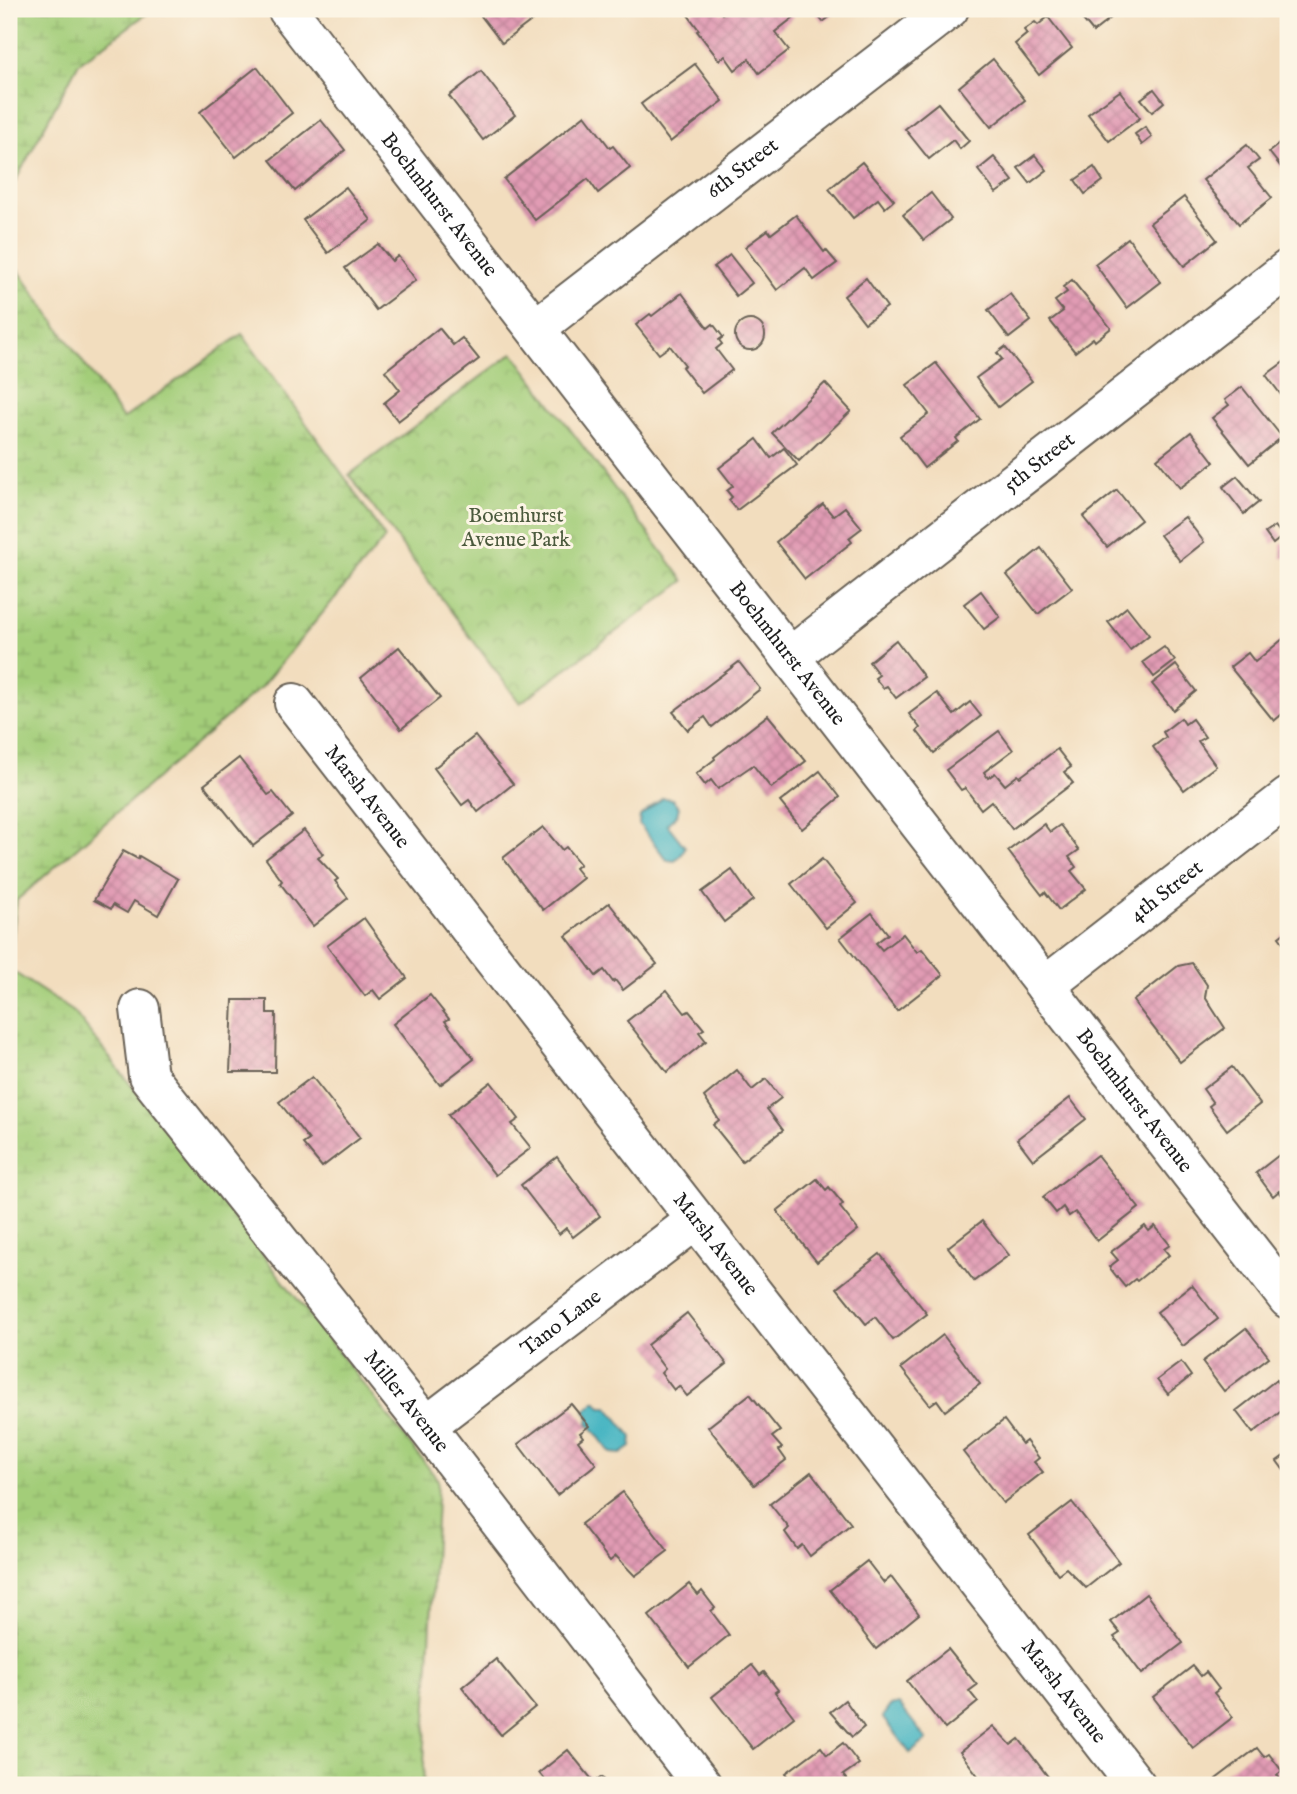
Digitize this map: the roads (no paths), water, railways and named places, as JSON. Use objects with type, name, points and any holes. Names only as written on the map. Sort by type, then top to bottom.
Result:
[{"type":"street","name":"Boehmhurst Avenue","points":[[287,9],[1288,1299]]},
{"type":"street","name":"6th Street","points":[[537,328],[949,9]]},
{"type":"street","name":"5th Street","points":[[791,656],[1288,269]]},
{"type":"street","name":"Marsh Avenue","points":[[294,703],[1136,1785]]},
{"type":"street","name":"4th Street","points":[[1045,986],[1288,797]]},
{"type":"street","name":"Miller Avenue","points":[[140,1009],[148,1076],[426,1426],[702,1785]]},
{"type":"street","name":"Tano Lane","points":[[426,1426],[695,1220]]},
{"type":"water","points":[[663,798],[672,799],[679,807],[677,815],[667,824],[685,847],[675,861],[667,860],[639,824],[640,816]]},
{"type":"water","points":[[596,1401],[601,1407],[608,1407],[632,1437],[631,1447],[621,1454],[611,1453],[588,1423],[589,1417],[585,1411]]},
{"type":"water","points":[[899,1704],[927,1740],[910,1753],[882,1717],[890,1706]]},
{"type":"park label","name":"Boemhurst Avenue Park","points":[[516,528]]}]
